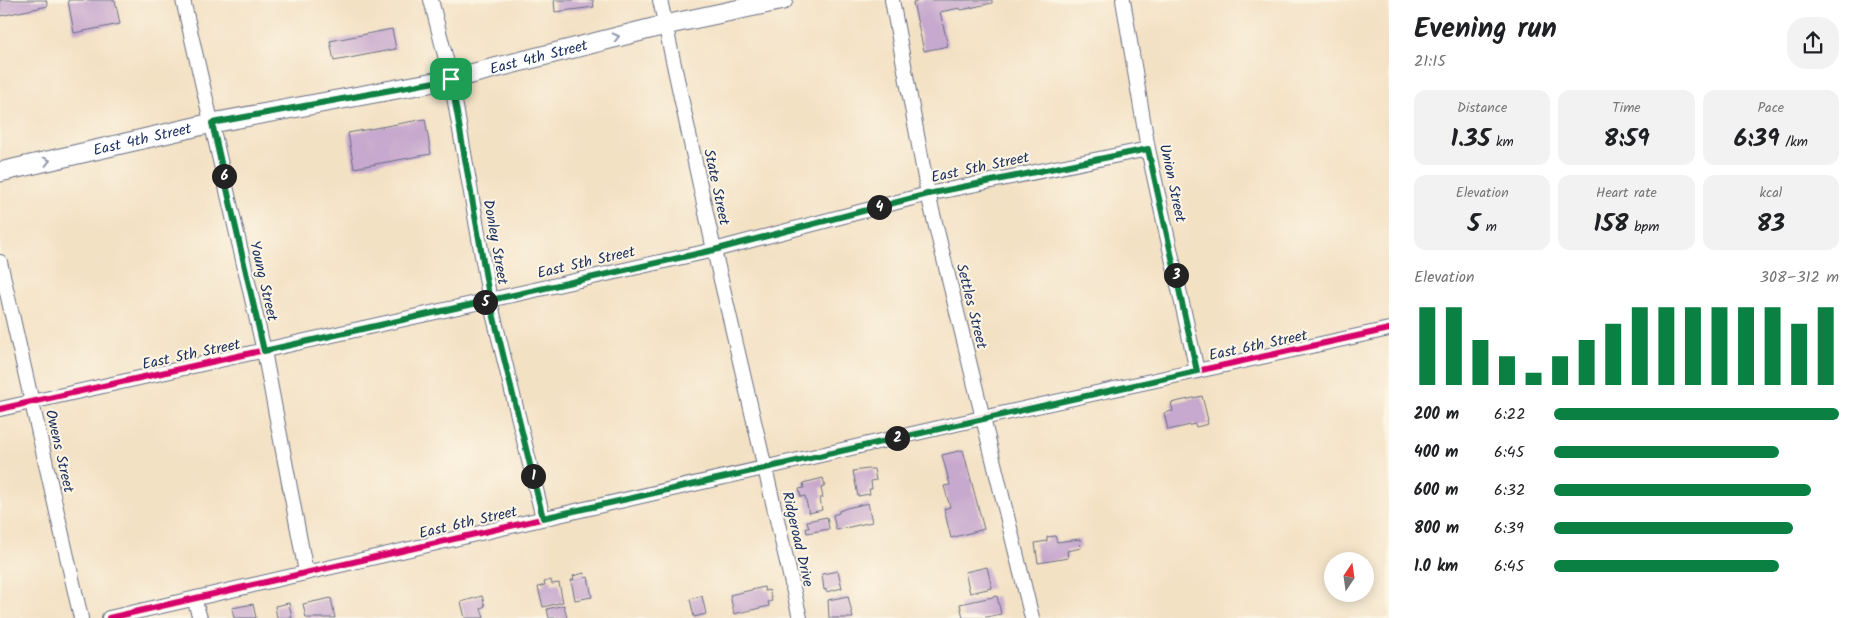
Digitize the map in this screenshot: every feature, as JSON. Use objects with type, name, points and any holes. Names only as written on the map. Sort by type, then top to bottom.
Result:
[{"type":"main road","name":"East 4th Street","points":[[0,172],[212,123],[451,79],[665,25],[783,0]]},
{"type":"street","name":"Young Street","points":[[183,0],[264,351],[306,572]]},
{"type":"street","name":"Donley Street","points":[[430,0],[451,79],[490,301],[543,518]]},
{"type":"street","name":"State Street","points":[[660,0],[714,250],[764,468]]},
{"type":"street","name":"Settles Street","points":[[892,0],[928,194],[1032,618]]},
{"type":"street","name":"Union Street","points":[[1123,0],[1148,149],[1197,371]]},
{"type":"street","name":"East 5th Street","points":[[0,409],[714,250],[928,194],[1148,149]]},
{"type":"street","name":"Owens Street","points":[[0,262],[82,618]]},
{"type":"street","name":"East 6th Street","points":[[109,618],[982,418],[1389,329]]},
{"type":"street","name":"Ridgeroad Drive","points":[[764,468],[800,618]]},
{"type":"street","points":[[194,599],[200,618]]},
{"type":"building","points":[[0,0],[46,0],[48,6],[0,16]]},
{"type":"building","points":[[68,0],[115,0],[120,24],[74,33]]},
{"type":"building","points":[[554,0],[593,0],[594,7],[555,12]]},
{"type":"building","points":[[923,0],[992,0],[992,3],[961,10],[960,8],[940,12],[948,46],[924,51],[913,2]]},
{"type":"building","points":[[392,29],[396,49],[334,61],[330,41]]},
{"type":"building","points":[[425,119],[431,154],[354,168],[348,133]]},
{"type":"building","points":[[1202,396],[1208,424],[1196,427],[1195,424],[1168,430],[1164,413],[1173,411],[1171,403]]},
{"type":"building","points":[[963,450],[984,529],[951,538],[944,509],[950,507],[944,486],[950,485],[942,455]]},
{"type":"building","points":[[874,469],[876,480],[871,481],[872,489],[869,489],[870,494],[858,496],[853,471]]},
{"type":"building","points":[[823,478],[825,486],[821,488],[823,498],[820,498],[822,510],[809,513],[805,496],[801,497],[799,489],[804,488],[803,483]]},
{"type":"building","points":[[868,503],[872,522],[836,530],[833,515],[847,508]]},
{"type":"building","points":[[827,517],[829,529],[807,533],[806,528],[809,528],[807,521]]},
{"type":"building","points":[[1055,536],[1057,542],[1080,539],[1081,548],[1067,551],[1068,558],[1038,563],[1035,543],[1047,541],[1047,537]]},
{"type":"building","points":[[987,567],[992,588],[970,593],[965,572]]},
{"type":"building","points":[[838,571],[842,588],[826,592],[826,589],[824,590],[822,574]]},
{"type":"building","points":[[584,573],[585,578],[588,577],[592,597],[575,600],[571,580],[574,580],[573,576]]},
{"type":"building","points":[[551,580],[552,584],[559,583],[563,602],[543,607],[538,587],[545,585],[544,582]]},
{"type":"building","points":[[764,587],[765,591],[769,590],[772,601],[768,602],[769,606],[734,614],[730,595]]},
{"type":"building","points":[[482,596],[485,606],[481,608],[484,618],[465,618],[461,602]]},
{"type":"building","points":[[702,596],[706,614],[694,617],[690,599]]},
{"type":"building","points":[[848,596],[853,618],[829,618],[828,600]]},
{"type":"building","points":[[997,596],[1001,614],[982,618],[963,618],[960,604]]},
{"type":"building","points":[[331,598],[335,618],[306,618],[303,604]]},
{"type":"building","points":[[289,603],[292,618],[277,618],[275,606]]},
{"type":"building","points":[[253,604],[256,618],[234,618],[232,608]]},
{"type":"building","points":[[564,605],[567,618],[549,618],[547,609]]},
{"type":"cycle path","points":[[0,409],[714,250],[928,194],[1148,149]]},
{"type":"cycle path","points":[[109,618],[982,418],[1389,329]]},
{"type":"route","points":[[451,79],[212,123],[264,351],[490,301],[714,250],[928,194],[1148,149],[1197,371],[543,518],[490,301],[451,79]]}]
